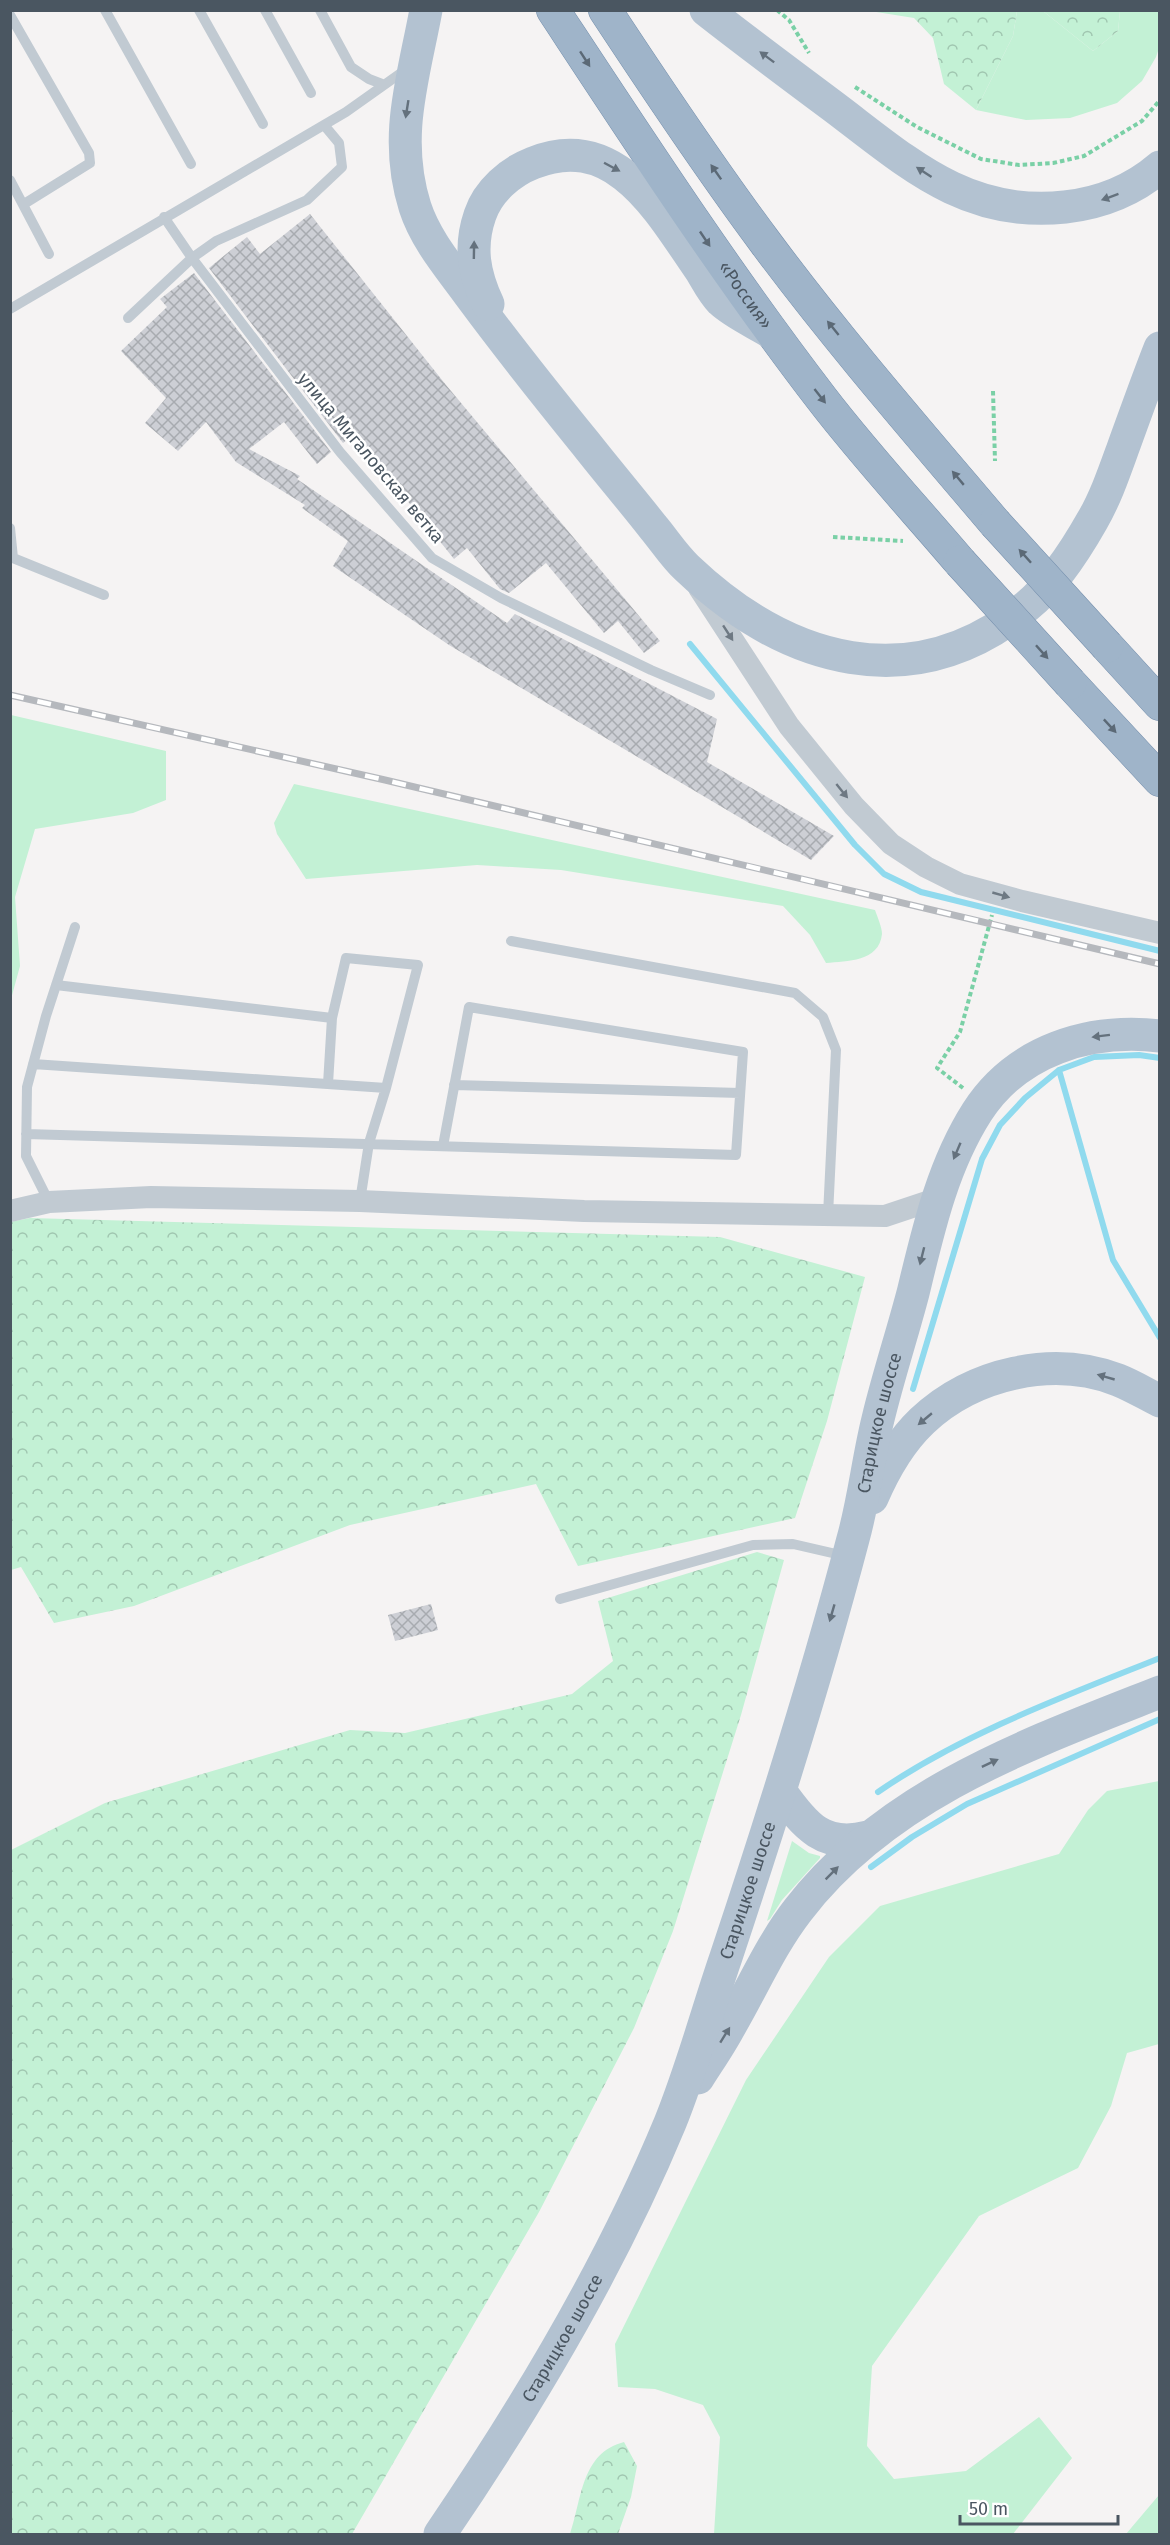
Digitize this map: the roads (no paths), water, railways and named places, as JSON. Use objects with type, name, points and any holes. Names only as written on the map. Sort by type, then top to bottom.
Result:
[{"type":"highway","name":"«Россия»","points":[[553,10],[726,269],[823,401],[960,562],[1160,780]]},
{"type":"highway","points":[[605,10],[669,107],[765,243],[903,414],[995,523],[1160,704]]},
{"type":"main road","points":[[426,10],[405,114],[404,145],[408,177],[416,209],[433,245],[518,361],[685,566],[748,617],[797,643],[832,656],[901,659],[938,653],[975,639],[1028,606],[1048,585],[1094,519],[1160,348]]},
{"type":"main road","points":[[706,10],[900,156],[962,194],[986,202],[1030,210],[1085,205],[1128,190],[1160,167]]},
{"type":"main road","points":[[518,361],[480,285],[475,267],[473,244],[480,214],[497,187],[526,166],[553,156],[590,158],[607,164],[628,176],[641,188],[722,302],[772,333]]},
{"type":"main road","name":"Старицкое шоссе","points":[[440,2535],[528,2398],[567,2331],[600,2270],[671,2120],[782,1792],[852,1545],[877,1421],[936,1199],[966,1130],[996,1086],[1022,1064],[1052,1050],[1090,1037],[1131,1033],[1160,1036]]},
{"type":"main road","points":[[852,1545],[882,1476],[909,1435],[923,1420],[977,1385],[1011,1372],[1069,1369],[1119,1380],[1160,1401]]},
{"type":"main road","points":[[671,2120],[729,2029],[784,1929],[813,1892],[868,1837],[942,1787],[989,1763],[1160,1692]]},
{"type":"main road","points":[[782,1792],[798,1817],[820,1834],[848,1842],[868,1837]]},
{"type":"street","points":[[685,566],[789,726],[854,806],[891,844],[926,867],[960,884],[1022,902],[1160,933]]},
{"type":"street","points":[[10,1210],[49,1202],[151,1197],[360,1201],[584,1211],[885,1216],[936,1199]]},
{"type":"lane","points":[[105,10],[191,164]]},
{"type":"lane","points":[[199,10],[263,124]]},
{"type":"lane","points":[[265,10],[311,93]]},
{"type":"lane","points":[[320,10],[351,67],[369,79],[382,84]]},
{"type":"lane","points":[[10,15],[89,153],[90,163],[24,204]]},
{"type":"lane","points":[[10,309],[346,112],[382,84],[416,63]]},
{"type":"lane","points":[[128,318],[192,258],[216,241],[307,200],[342,167],[339,143],[324,125]]},
{"type":"lane","points":[[10,180],[49,254]]},
{"type":"lane","name":"улица Мигаловская ветка","points":[[164,217],[192,258],[340,452],[432,558],[501,598],[651,670],[710,695]]},
{"type":"lane","points":[[10,528],[12,558],[104,596]]},
{"type":"lane","points":[[49,1202],[26,1156],[27,1087],[75,927]]},
{"type":"lane","points":[[511,941],[795,993],[823,1017],[836,1050],[828,1215]]},
{"type":"lane","points":[[328,1084],[332,1018],[346,958],[418,965],[369,1143],[360,1201]]},
{"type":"lane","points":[[56,985],[332,1018]]},
{"type":"lane","points":[[26,1134],[736,1155],[743,1052],[470,1007],[442,1146]]},
{"type":"lane","points":[[33,1064],[386,1088]]},
{"type":"lane","points":[[454,1085],[740,1093]]},
{"type":"lane","points":[[560,1599],[753,1545],[852,1545]]},
{"type":"waterway","points":[[690,644],[855,845],[884,874],[921,892],[1160,951]]},
{"type":"waterway","points":[[913,1389],[982,1159],[1000,1125],[1025,1098],[1059,1070],[1094,1057],[1139,1055],[1160,1058]]},
{"type":"waterway","points":[[1059,1070],[1113,1260],[1160,1338]]},
{"type":"waterway","points":[[878,1792],[910,1771],[979,1734],[1160,1658]]},
{"type":"waterway","points":[[871,1867],[912,1837],[967,1804],[1160,1719]]},
{"type":"railway","points":[[10,695],[385,780],[1160,964]]}]
